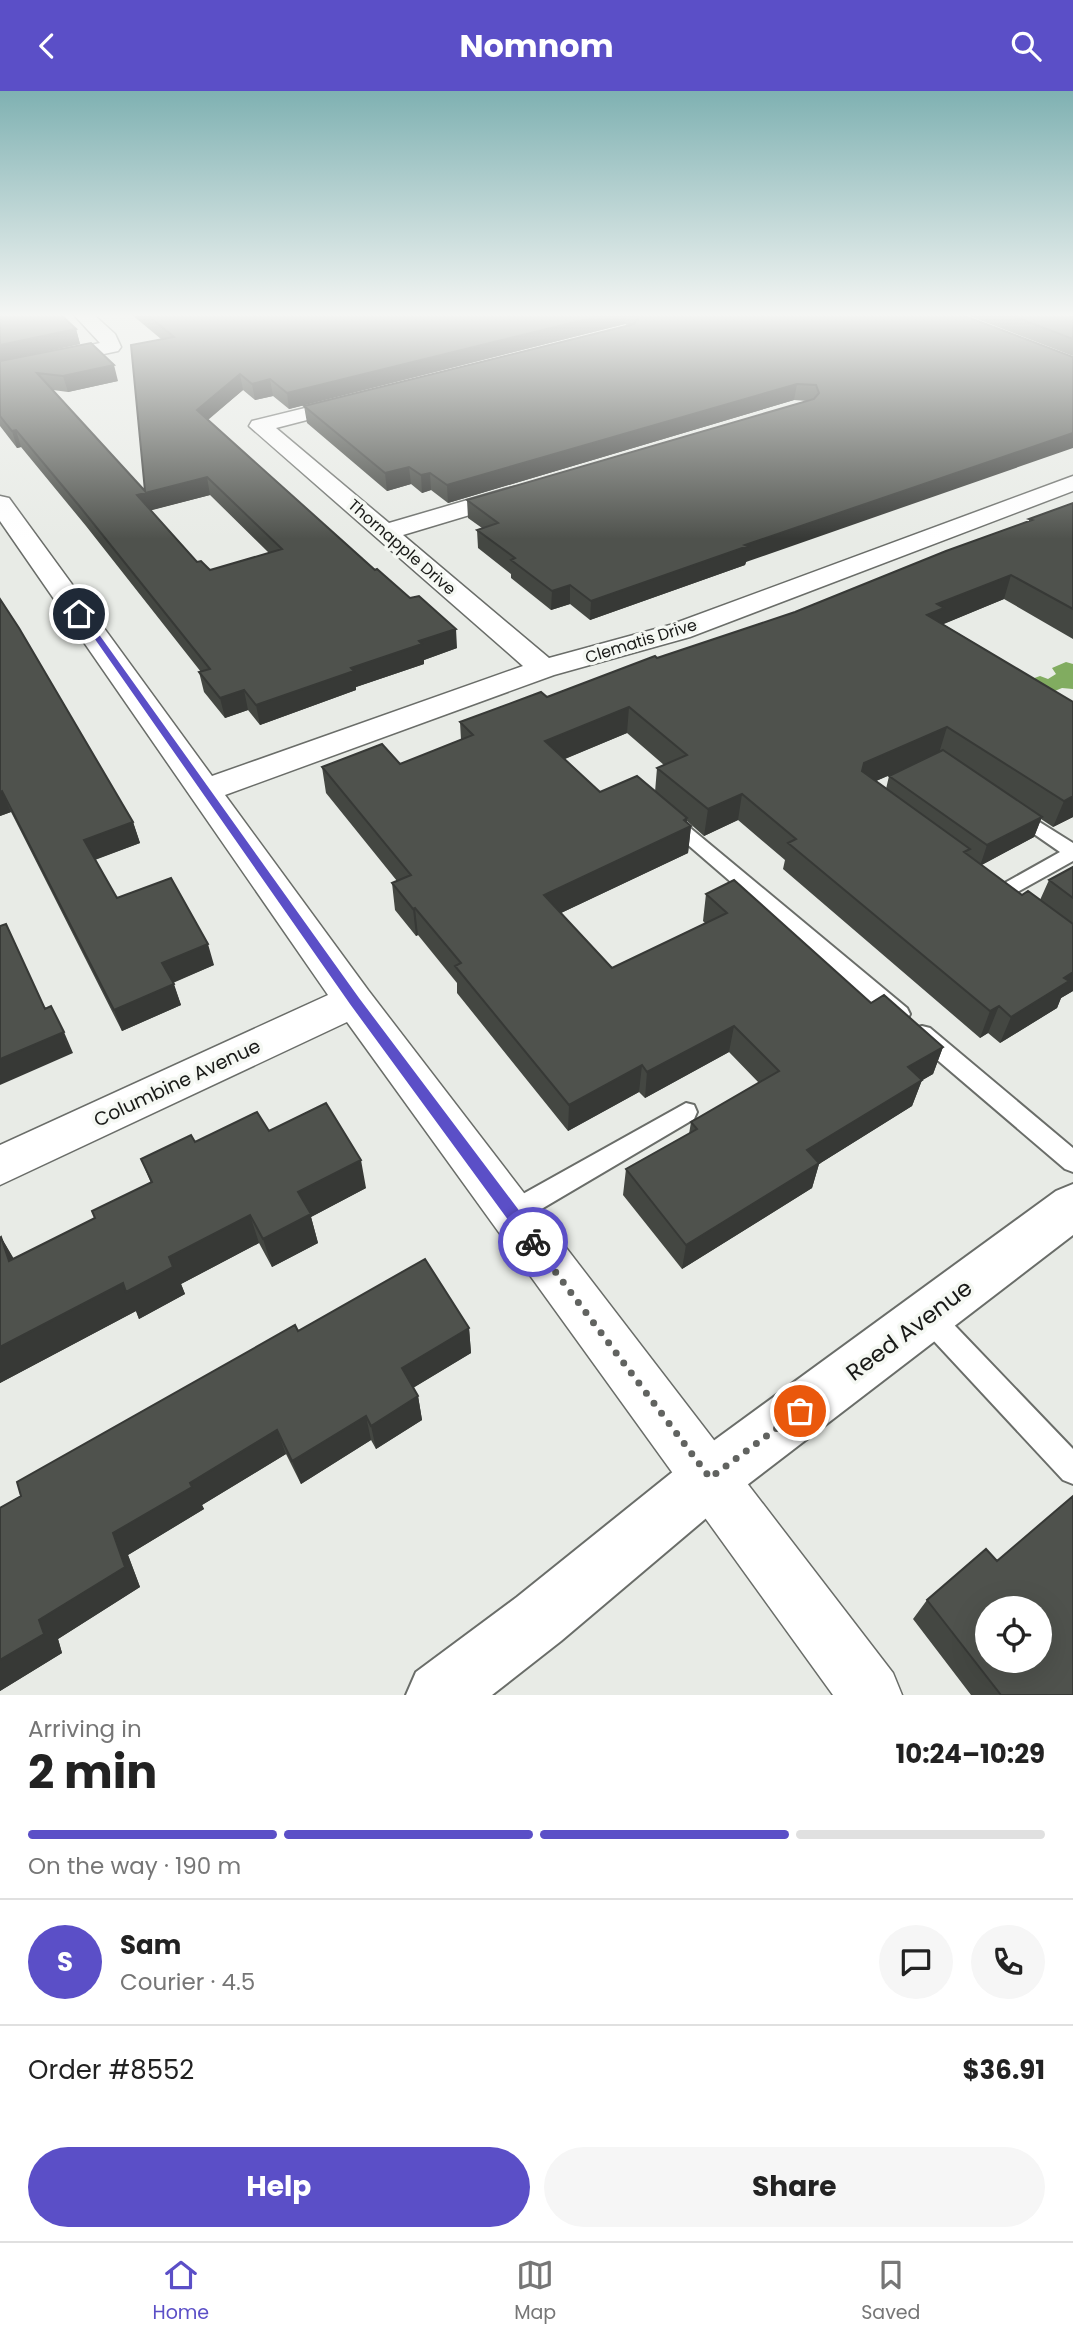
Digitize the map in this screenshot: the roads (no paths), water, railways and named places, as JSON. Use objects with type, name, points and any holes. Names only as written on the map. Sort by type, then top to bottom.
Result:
[{"type":"main road","name":"Reed Avenue","points":[[439,1695],[539,1619],[710,1478],[1073,1206]]},
{"type":"street","name":"Thornapple Drive","points":[[368,399],[260,426],[544,669]]},
{"type":"street","name":"Clematis Drive","points":[[206,790],[544,669],[680,631],[1073,483]]},
{"type":"street","points":[[386,532],[540,486]]},
{"type":"street","points":[[0,503],[354,1001],[871,1695]]},
{"type":"street","name":"Columbine Avenue","points":[[0,1166],[354,1001]]},
{"type":"lane","points":[[1006,806],[1073,853],[995,890],[1021,909]]},
{"type":"lane","points":[[660,811],[1073,1162]]},
{"type":"lane","points":[[512,1213],[686,1112]]},
{"type":"lane","points":[[928,1315],[1073,1470]]}]
